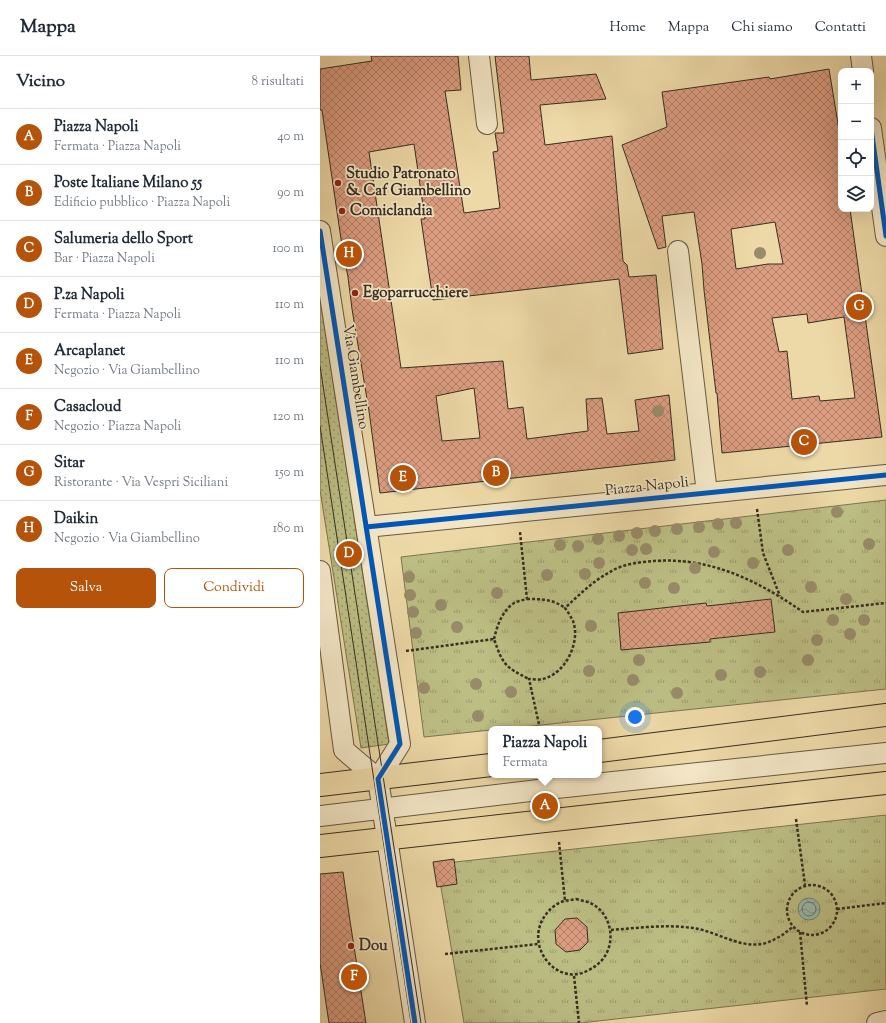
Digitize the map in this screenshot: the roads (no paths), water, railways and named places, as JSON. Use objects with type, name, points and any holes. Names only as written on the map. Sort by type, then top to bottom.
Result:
[{"type":"main road","points":[[602,751],[886,715]]},
{"type":"main road","points":[[320,785],[488,765]]},
{"type":"main road","points":[[320,846],[886,783]]},
{"type":"street","points":[[479,56],[487,124]]},
{"type":"street","points":[[861,56],[863,68]]},
{"type":"street","points":[[873,140],[886,236]]},
{"type":"street","name":"Via Giambellino","points":[[320,231],[366,527]]},
{"type":"street","name":"Piazza Napoli","points":[[678,251],[707,493]]},
{"type":"street","name":"Piazza Napoli","points":[[366,527],[886,475]]},
{"type":"street","points":[[366,527],[400,744],[378,779],[415,1023]]},
{"type":"street","points":[[320,571],[344,750],[378,779]]},
{"type":"street","points":[[320,816],[886,753]]},
{"type":"street","points":[[877,1023],[886,1021]]},
{"type":"water","points":[[809,898],[817,901],[820,909],[817,917],[809,920],[801,917],[798,909],[801,901]]},
{"type":"tram line","points":[[320,366],[421,1023]]},
{"type":"tram line","points":[[320,426],[411,1023]]},
{"type":"place","name":"Studio Patronato & Caf Giambellino","points":[[338,183]]},
{"type":"place","name":"Comiclandia","points":[[342,211]]},
{"type":"place","name":"Daikin","points":[[349,254]]},
{"type":"place","name":"Egoparrucchiere","points":[[355,293]]},
{"type":"place","name":"Sitar","points":[[859,307]]},
{"type":"place","name":"Salumeria dello Sport","points":[[804,442]]},
{"type":"place","name":"Poste Italiane Milano 55","points":[[496,473]]},
{"type":"place","name":"Arcaplanet","points":[[403,478]]},
{"type":"place","name":"P.za Napoli","points":[[349,554]]},
{"type":"place","name":"Piazza Napoli","points":[[545,806]]},
{"type":"place","name":"Dou","points":[[351,946]]},
{"type":"place","name":"Casacloud","points":[[354,977]]}]
